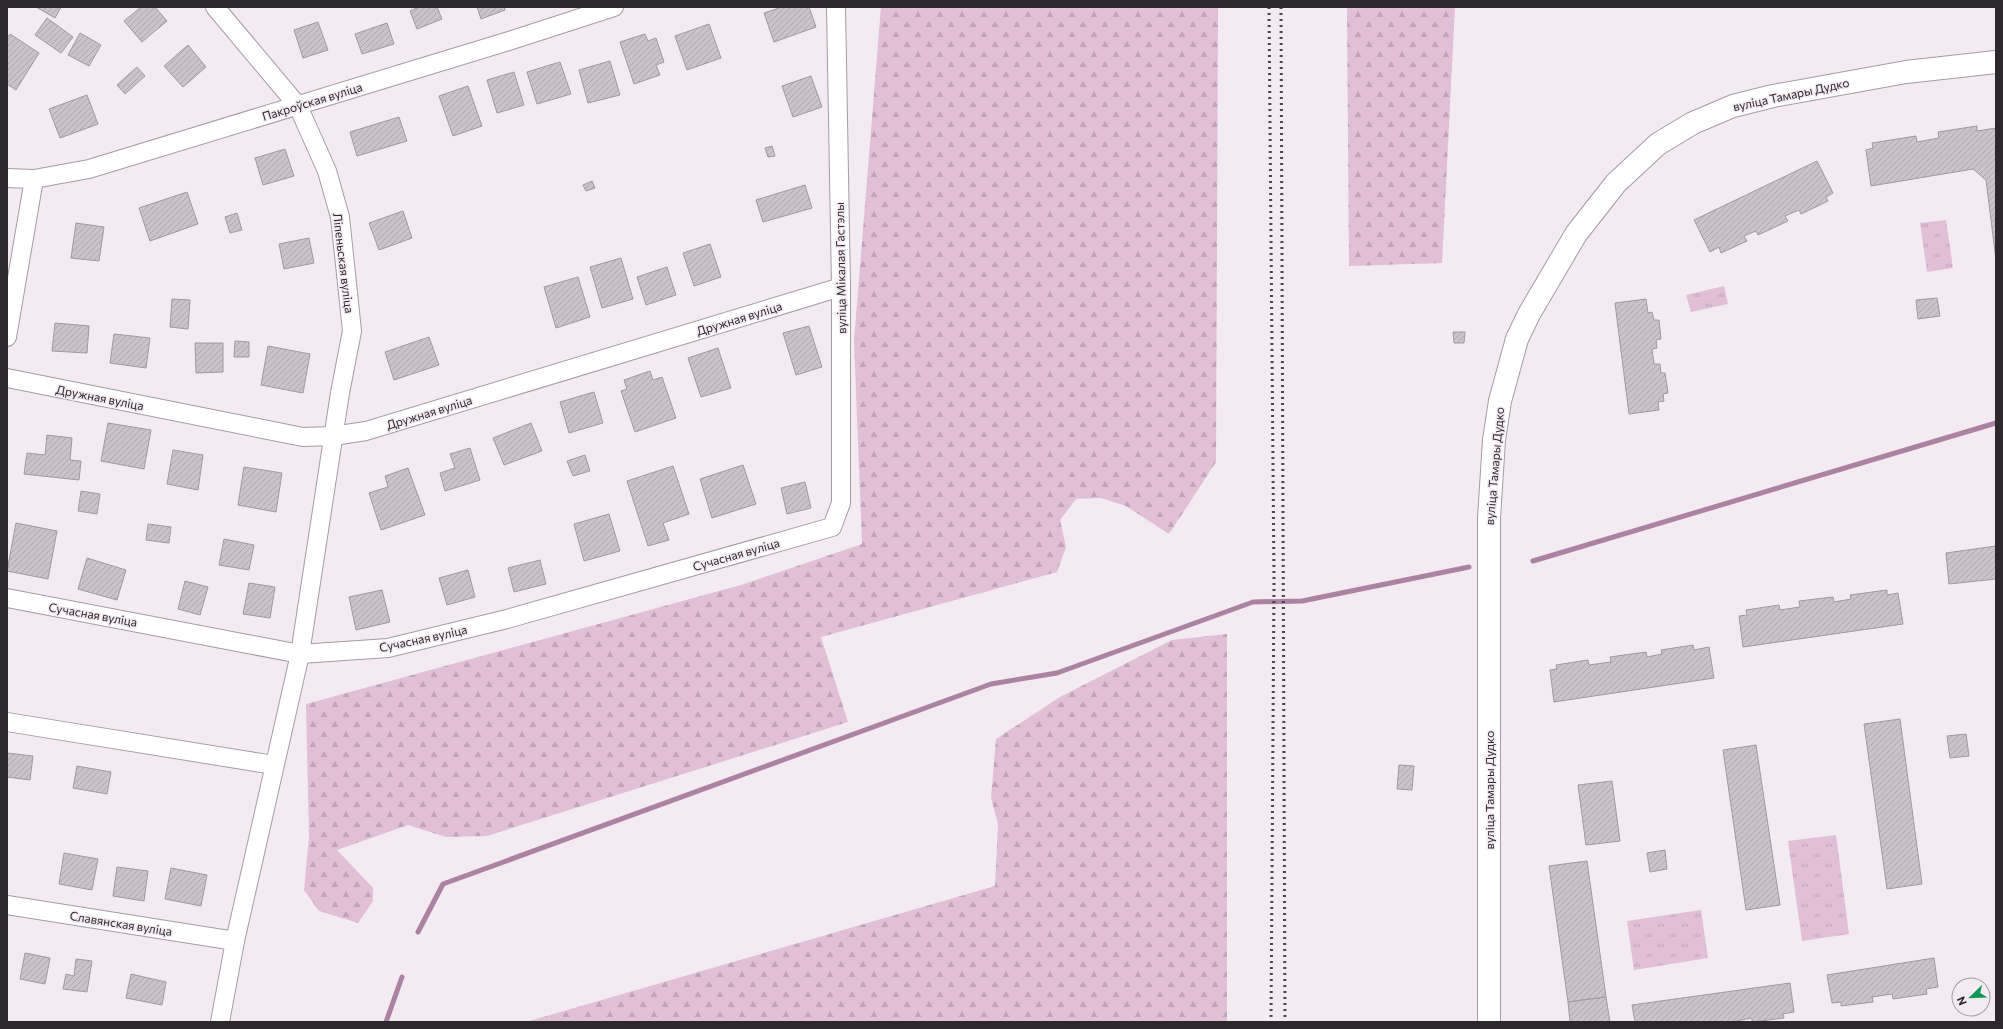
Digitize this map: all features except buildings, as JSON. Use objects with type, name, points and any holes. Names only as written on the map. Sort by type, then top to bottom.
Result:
[{"type":"street","name":"Ліпеньская вуліца","points":[[215,7],[298,106],[327,171],[340,217],[352,323],[352,331],[333,436],[300,654],[235,941],[220,1022]]},
{"type":"street","name":"Пакроўская вуліца","points":[[7,178],[34,179],[89,169],[298,106],[614,7]]},
{"type":"street","name":"вуліца Мікалая Гастэлы","points":[[832,527],[841,503],[841,287],[836,7]]},
{"type":"street","name":"вуліца Тамары Дудко","points":[[1489,1022],[1489,518],[1494,440],[1500,401],[1517,339],[1529,314],[1576,234],[1616,183],[1658,144],[1693,123],[1733,106],[1773,96],[1892,75],[1996,62]]},
{"type":"street","points":[[7,337],[34,179]]},
{"type":"street","name":"Дружная вуліца","points":[[7,378],[303,437],[333,436],[366,431],[841,287]]},
{"type":"street","name":"Сучасная вуліца","points":[[7,598],[300,654],[388,648],[507,619],[832,527]]},
{"type":"street","points":[[7,722],[274,765]]},
{"type":"street","name":"Славянская вуліца","points":[[7,904],[235,941]]},
{"type":"green space","points":[[881,7],[1218,7],[1216,462],[1169,534],[1126,506],[1101,498],[1076,499],[1060,520],[1066,547],[1057,572],[821,637],[848,722],[487,836],[446,837],[408,825],[337,850],[373,888],[373,901],[358,923],[319,911],[304,890],[309,837],[306,704],[741,585],[862,544],[854,341]]},
{"type":"green space","points":[[1347,7],[1455,7],[1442,263],[1349,266]]},
{"type":"green space","points":[[1946,220],[1953,268],[1927,272],[1920,223]]},
{"type":"green space","points":[[1724,286],[1728,304],[1691,312],[1686,295]]},
{"type":"green space","points":[[1227,634],[1227,1022],[526,1022],[995,886],[998,824],[991,798],[996,739],[1060,697],[1172,640]]},
{"type":"green space","points":[[1836,835],[1849,934],[1802,941],[1788,841]]},
{"type":"green space","points":[[1701,910],[1708,958],[1634,970],[1627,921]]},
{"type":"waterway","points":[[1533,561],[1996,423]]},
{"type":"waterway","points":[[418,932],[443,884],[991,684],[1057,673],[1253,602],[1302,601],[1469,567]]},
{"type":"waterway","points":[[386,1022],[402,977]]},
{"type":"railway","points":[[1269,7],[1274,582],[1271,1022]]},
{"type":"railway","points":[[1281,7],[1285,1022]]}]
